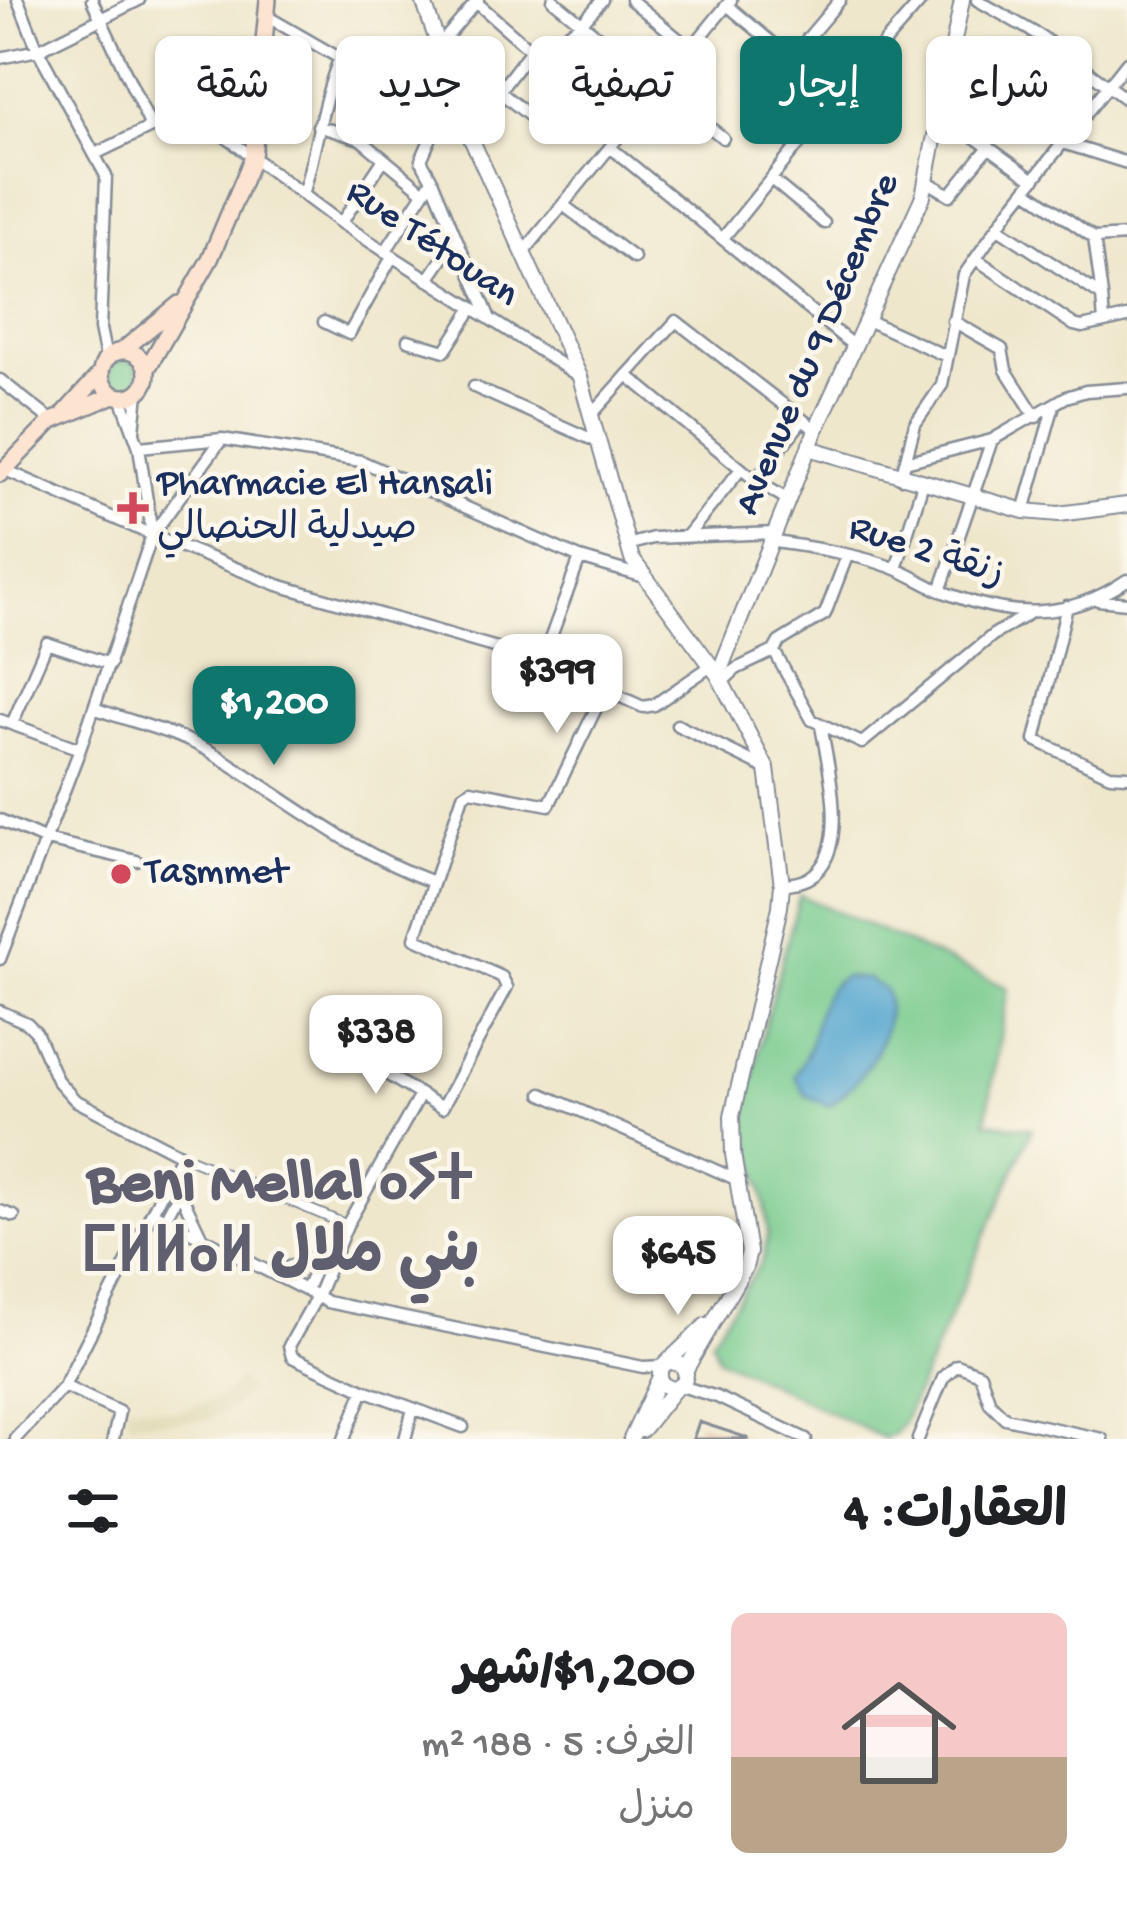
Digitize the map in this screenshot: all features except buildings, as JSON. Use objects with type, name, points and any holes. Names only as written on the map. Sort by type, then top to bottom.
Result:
[{"type":"main road","points":[[55,420],[144,386],[147,369],[224,231],[253,157],[268,8]]},
{"type":"main road","points":[[1,470],[103,366],[186,298]]},
{"type":"main road","points":[[123,350],[136,353],[147,369]]},
{"type":"main road","points":[[103,366],[104,387],[124,395]]},
{"type":"street","points":[[18,0],[38,50],[107,182],[100,329],[103,366]]},
{"type":"street","points":[[92,0],[151,128],[94,154]]},
{"type":"street","points":[[0,58],[38,50],[139,0]]},
{"type":"street","points":[[423,0],[434,36]]},
{"type":"street","points":[[553,0],[597,36]]},
{"type":"street","points":[[568,36],[602,0]]},
{"type":"street","points":[[631,0],[675,36]]},
{"type":"street","points":[[810,36],[840,0]]},
{"type":"street","points":[[890,36],[922,0]]},
{"type":"street","name":"Avenue du 9 Décembre","points":[[956,36],[962,0]]},
{"type":"street","points":[[977,0],[1042,37],[1127,100]]},
{"type":"street","points":[[447,36],[477,1],[529,48]]},
{"type":"street","points":[[702,36],[729,2],[767,36]]},
{"type":"street","points":[[268,8],[336,54]]},
{"type":"street","points":[[505,85],[529,53]]},
{"type":"street","points":[[1092,109],[1127,62]]},
{"type":"street","points":[[303,195],[323,100],[336,67]]},
{"type":"street","points":[[505,96],[529,115]]},
{"type":"street","name":"Rue Tétouan","points":[[151,128],[186,124],[215,129],[340,223],[580,377]]},
{"type":"street","points":[[318,126],[336,132]]},
{"type":"street","points":[[716,133],[723,138]]},
{"type":"street","points":[[365,144],[424,192]]},
{"type":"street","points":[[429,144],[422,160],[492,322]]},
{"type":"street","points":[[473,144],[580,377],[626,545],[641,576],[715,671],[767,769],[782,885],[732,1116],[748,1252],[742,1276],[633,1439]]},
{"type":"street","points":[[523,253],[612,144]]},
{"type":"street","points":[[722,238],[799,144]]},
{"type":"street","name":"Avenue du 9 Décembre","points":[[715,671],[732,641],[809,448],[809,425],[868,321],[928,182],[936,144]]},
{"type":"street","points":[[985,144],[1094,238],[1104,322]]},
{"type":"street","points":[[903,470],[914,424],[942,385],[959,290],[998,228],[1063,144]]},
{"type":"street","points":[[1067,144],[1127,163]]},
{"type":"street","points":[[610,147],[855,347]]},
{"type":"street","points":[[928,182],[950,195],[989,147]]},
{"type":"street","points":[[340,223],[384,159]]},
{"type":"street","points":[[771,178],[824,223]]},
{"type":"street","points":[[324,322],[350,334],[388,254],[431,180]]},
{"type":"street","points":[[563,205],[634,258]]},
{"type":"street","points":[[998,228],[1102,296]]},
{"type":"street","points":[[1094,238],[1127,236]]},
{"type":"street","points":[[428,280],[457,239]]},
{"type":"street","points":[[976,259],[1074,325],[1082,328],[1127,317]]},
{"type":"street","points":[[408,340],[445,351],[472,309]]},
{"type":"street","points":[[593,412],[676,321],[809,425],[755,481]]},
{"type":"street","points":[[868,321],[946,356]]},
{"type":"street","points":[[953,321],[1002,349],[1006,370],[1036,416]]},
{"type":"street","points":[[628,375],[755,481],[788,500]]},
{"type":"street","points":[[0,380],[55,420]]},
{"type":"street","points":[[475,387],[600,443]]},
{"type":"street","points":[[903,470],[992,440],[1055,401],[1086,391],[1127,388]]},
{"type":"street","points":[[124,395],[152,536]]},
{"type":"street","points":[[1024,512],[1055,401]]},
{"type":"street","points":[[136,441],[222,439],[361,461],[580,558],[641,576]]},
{"type":"street","points":[[0,959],[80,749],[152,536],[222,439]]},
{"type":"street","points":[[940,591],[992,440]]},
{"type":"street","points":[[809,448],[903,470],[923,483],[1024,512],[1059,514],[1127,506]]},
{"type":"street","points":[[1,470],[278,585],[542,661],[648,707],[715,671],[736,669],[773,651],[778,642],[825,614],[847,556]]},
{"type":"street","points":[[687,536],[741,470]]},
{"type":"street","points":[[896,569],[923,483]]},
{"type":"street","name":"Rue 2 زنقة","points":[[626,545],[687,536],[773,537],[896,569],[940,591],[1002,612],[1028,614],[1098,600],[1127,580]]},
{"type":"street","points":[[542,661],[580,558]]},
{"type":"street","points":[[1098,600],[1127,604]]},
{"type":"street","points":[[1067,606],[1035,740],[1110,775],[1127,776]]},
{"type":"street","points":[[773,651],[808,714],[821,727],[862,743],[993,635],[1028,614]]},
{"type":"street","points":[[80,749],[6,722],[47,643],[110,664]]},
{"type":"street","points":[[334,1042],[442,1108],[507,987],[502,977],[415,938],[466,792],[549,806],[605,690]]},
{"type":"street","points":[[94,708],[213,753],[343,840],[393,868],[433,882]]},
{"type":"street","points":[[677,724],[767,769]]},
{"type":"street","points":[[782,885],[802,881],[821,868],[834,828],[821,727]]},
{"type":"street","points":[[0,820],[46,840],[137,861]]},
{"type":"street","points":[[0,1011],[36,1032],[57,1080],[75,1100],[181,1155],[347,1225]]},
{"type":"street","points":[[542,1094],[740,1181]]},
{"type":"street","points":[[419,1097],[312,1292],[289,1346],[297,1360],[464,1427]]},
{"type":"street","points":[[159,1216],[181,1155]]},
{"type":"street","points":[[172,1173],[202,1238]]},
{"type":"street","points":[[16,1438],[64,1386],[159,1216],[181,1190]]},
{"type":"street","points":[[0,1211],[14,1216]]},
{"type":"street","points":[[159,1216],[277,1272],[326,1302],[672,1375],[806,1439]]},
{"type":"street","points":[[277,1272],[338,1246]]},
{"type":"street","points":[[312,1292],[323,1252]]},
{"type":"street","points":[[918,1439],[943,1378],[957,1365],[980,1374],[990,1403],[1005,1418],[1102,1439]]},
{"type":"street","points":[[64,1386],[119,1412],[113,1439]]},
{"type":"street","points":[[344,1439],[364,1390]]},
{"type":"street","points":[[405,1439],[413,1409]]},
{"type":"shaded area","points":[[238,1379],[250,1389],[230,1409],[205,1421],[128,1423],[126,1404],[179,1412],[223,1395]]},
{"type":"green space","points":[[124,359],[135,363],[139,374],[135,385],[124,389],[113,385],[109,374],[113,363]]},
{"type":"green space","points":[[800,895],[1008,988],[986,1122],[1032,1129],[903,1423],[894,1435],[883,1438],[718,1358],[711,1340],[763,1259],[768,1234],[744,1118]]},
{"type":"water","points":[[843,977],[868,979],[886,991],[888,1007],[874,1055],[829,1106],[806,1095],[795,1076],[808,1052],[822,1000]]},
{"type":"place","name":"Pharmacie El Hansali صيدلية الحنصالي","points":[[133,508]]},
{"type":"place","name":"Tasmmet","points":[[121,874]]},
{"type":"district","name":"Beni Mellal ⴰⵢⵜ ⵎⵍⵍⴰⵍ بني ملال","points":[[280,1222]]}]
